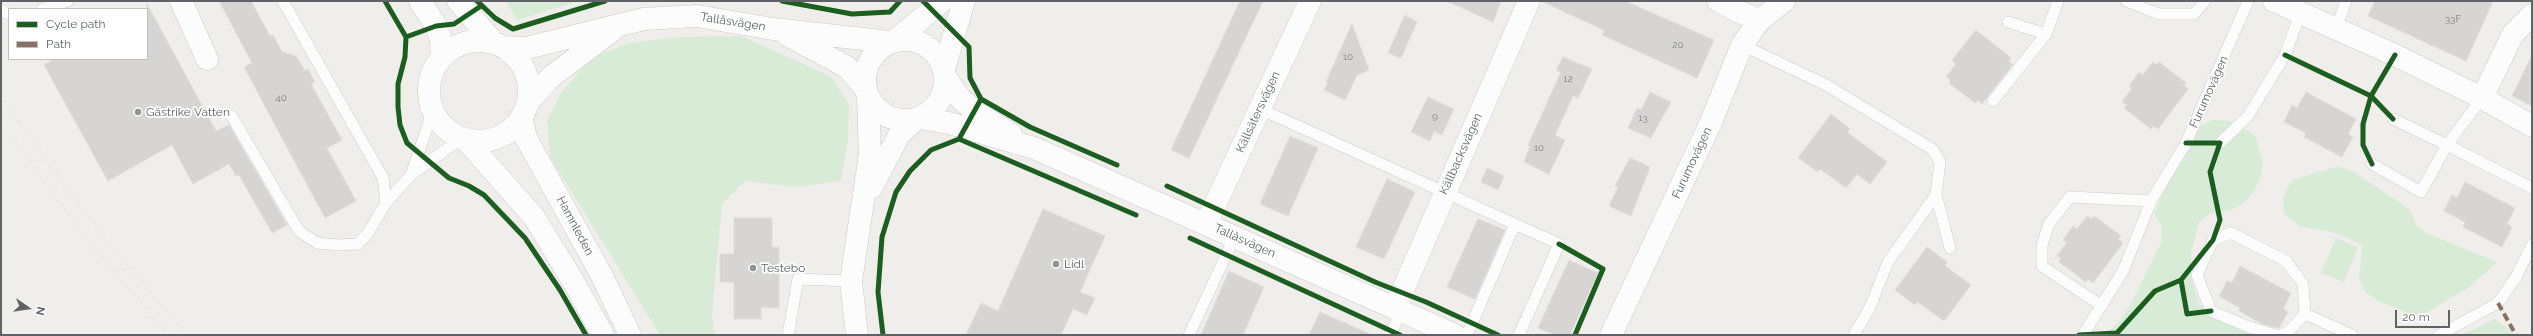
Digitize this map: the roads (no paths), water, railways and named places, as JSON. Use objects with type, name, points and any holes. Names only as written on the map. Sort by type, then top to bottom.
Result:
[{"type":"street","points":[[181,1],[207,59]]},
{"type":"street","points":[[420,1],[436,26],[441,40],[442,57]]},
{"type":"street","points":[[458,1],[498,45],[516,57],[525,70],[529,86],[524,110],[511,129],[497,137],[481,140],[464,138]]},
{"type":"street","points":[[857,335],[851,281],[864,206],[870,154],[867,66],[876,52],[893,41],[942,1]]},
{"type":"street","points":[[864,206],[899,135],[918,119],[931,112],[939,102],[944,91],[945,74],[964,1]]},
{"type":"street","name":"Källsätersvägen","points":[[1206,224],[1310,1]]},
{"type":"street","name":"Källbacksvägen","points":[[1398,310],[1444,193],[1529,1]]},
{"type":"street","points":[[1718,1],[1759,21]]},
{"type":"street","name":"Furumovägen","points":[[1611,335],[1711,122],[1742,45],[1759,21],[1784,1]]},
{"type":"street","points":[[2274,1],[2336,28],[2482,98],[2532,126]]},
{"type":"street","name":"Tallåsvägen","points":[[498,45],[526,48],[621,25],[657,18],[697,16],[773,28],[893,41],[909,40],[926,45],[939,58],[945,74],[959,97],[974,111],[1034,148]]},
{"type":"street","points":[[2482,98],[2513,34],[2532,16]]},
{"type":"street","name":"Tallåsvägen","points":[[524,110],[552,76],[581,52],[621,25]]},
{"type":"street","name":"Tallåsvägen","points":[[773,28],[847,67],[867,93],[876,109],[888,117],[901,121],[918,119],[949,123],[1034,148],[1455,335]]},
{"type":"street","points":[[498,45],[480,41],[466,42],[453,48],[442,57],[434,68],[430,82],[433,110],[445,126],[464,138],[534,218],[576,286],[603,335]]},
{"type":"street","name":"Hamnleden","points":[[524,110],[526,138],[602,276],[630,335]]},
{"type":"lane","points":[[45,8],[68,1]]},
{"type":"lane","points":[[283,1],[383,178],[386,203]]},
{"type":"lane","points":[[1993,102],[2046,34],[2058,1]]},
{"type":"lane","points":[[2126,1],[2159,14],[2194,14],[2205,1]]},
{"type":"lane","name":"Furumovägen","points":[[2083,335],[2123,271],[2151,200],[2186,143],[2248,1]]},
{"type":"lane","points":[[2336,28],[2346,1]]},
{"type":"lane","points":[[2220,143],[2248,116],[2285,55],[2301,12]]},
{"type":"lane","points":[[2008,22],[2046,34]]},
{"type":"lane","points":[[1742,45],[1826,85],[1932,149],[1940,162],[1936,195],[1950,248]]},
{"type":"lane","points":[[2372,164],[2421,192],[2447,145],[2482,98]]},
{"type":"lane","points":[[1260,109],[1559,244],[1519,335]]},
{"type":"lane","points":[[411,175],[433,110]]},
{"type":"lane","points":[[231,115],[299,231],[317,243],[337,245],[358,244],[368,233],[386,203],[411,175],[464,138]]},
{"type":"lane","points":[[2393,119],[2532,188]]},
{"type":"lane","points":[[1854,335],[1870,307],[1888,262],[1936,195]]},
{"type":"lane","points":[[2102,306],[2042,266],[2042,245],[2049,224],[2070,197],[2151,200]]},
{"type":"lane","points":[[1467,335],[1515,224]]},
{"type":"lane","points":[[2276,335],[2249,327],[2211,311],[2197,275],[2213,240],[2230,233],[2286,261],[2303,284],[2304,314],[2289,331],[2281,335]]},
{"type":"lane","points":[[1188,335],[1234,236]]},
{"type":"lane","points":[[2439,335],[2498,303],[2516,277],[2532,245]]},
{"type":"lane","points":[[788,335],[798,279],[851,281]]},
{"type":"lane","points":[[1390,335],[1398,310]]},
{"type":"lane","points":[[2304,314],[2352,335]]},
{"type":"railway","points":[[1,96],[109,244],[187,335]]},
{"type":"railway","points":[[1,123],[101,257],[168,335]]},
{"type":"place","name":"Gästrike Vatten","points":[[138,112]]},
{"type":"place","name":"Lidl","points":[[1056,264]]},
{"type":"place","name":"Testebo","points":[[753,268]]}]
